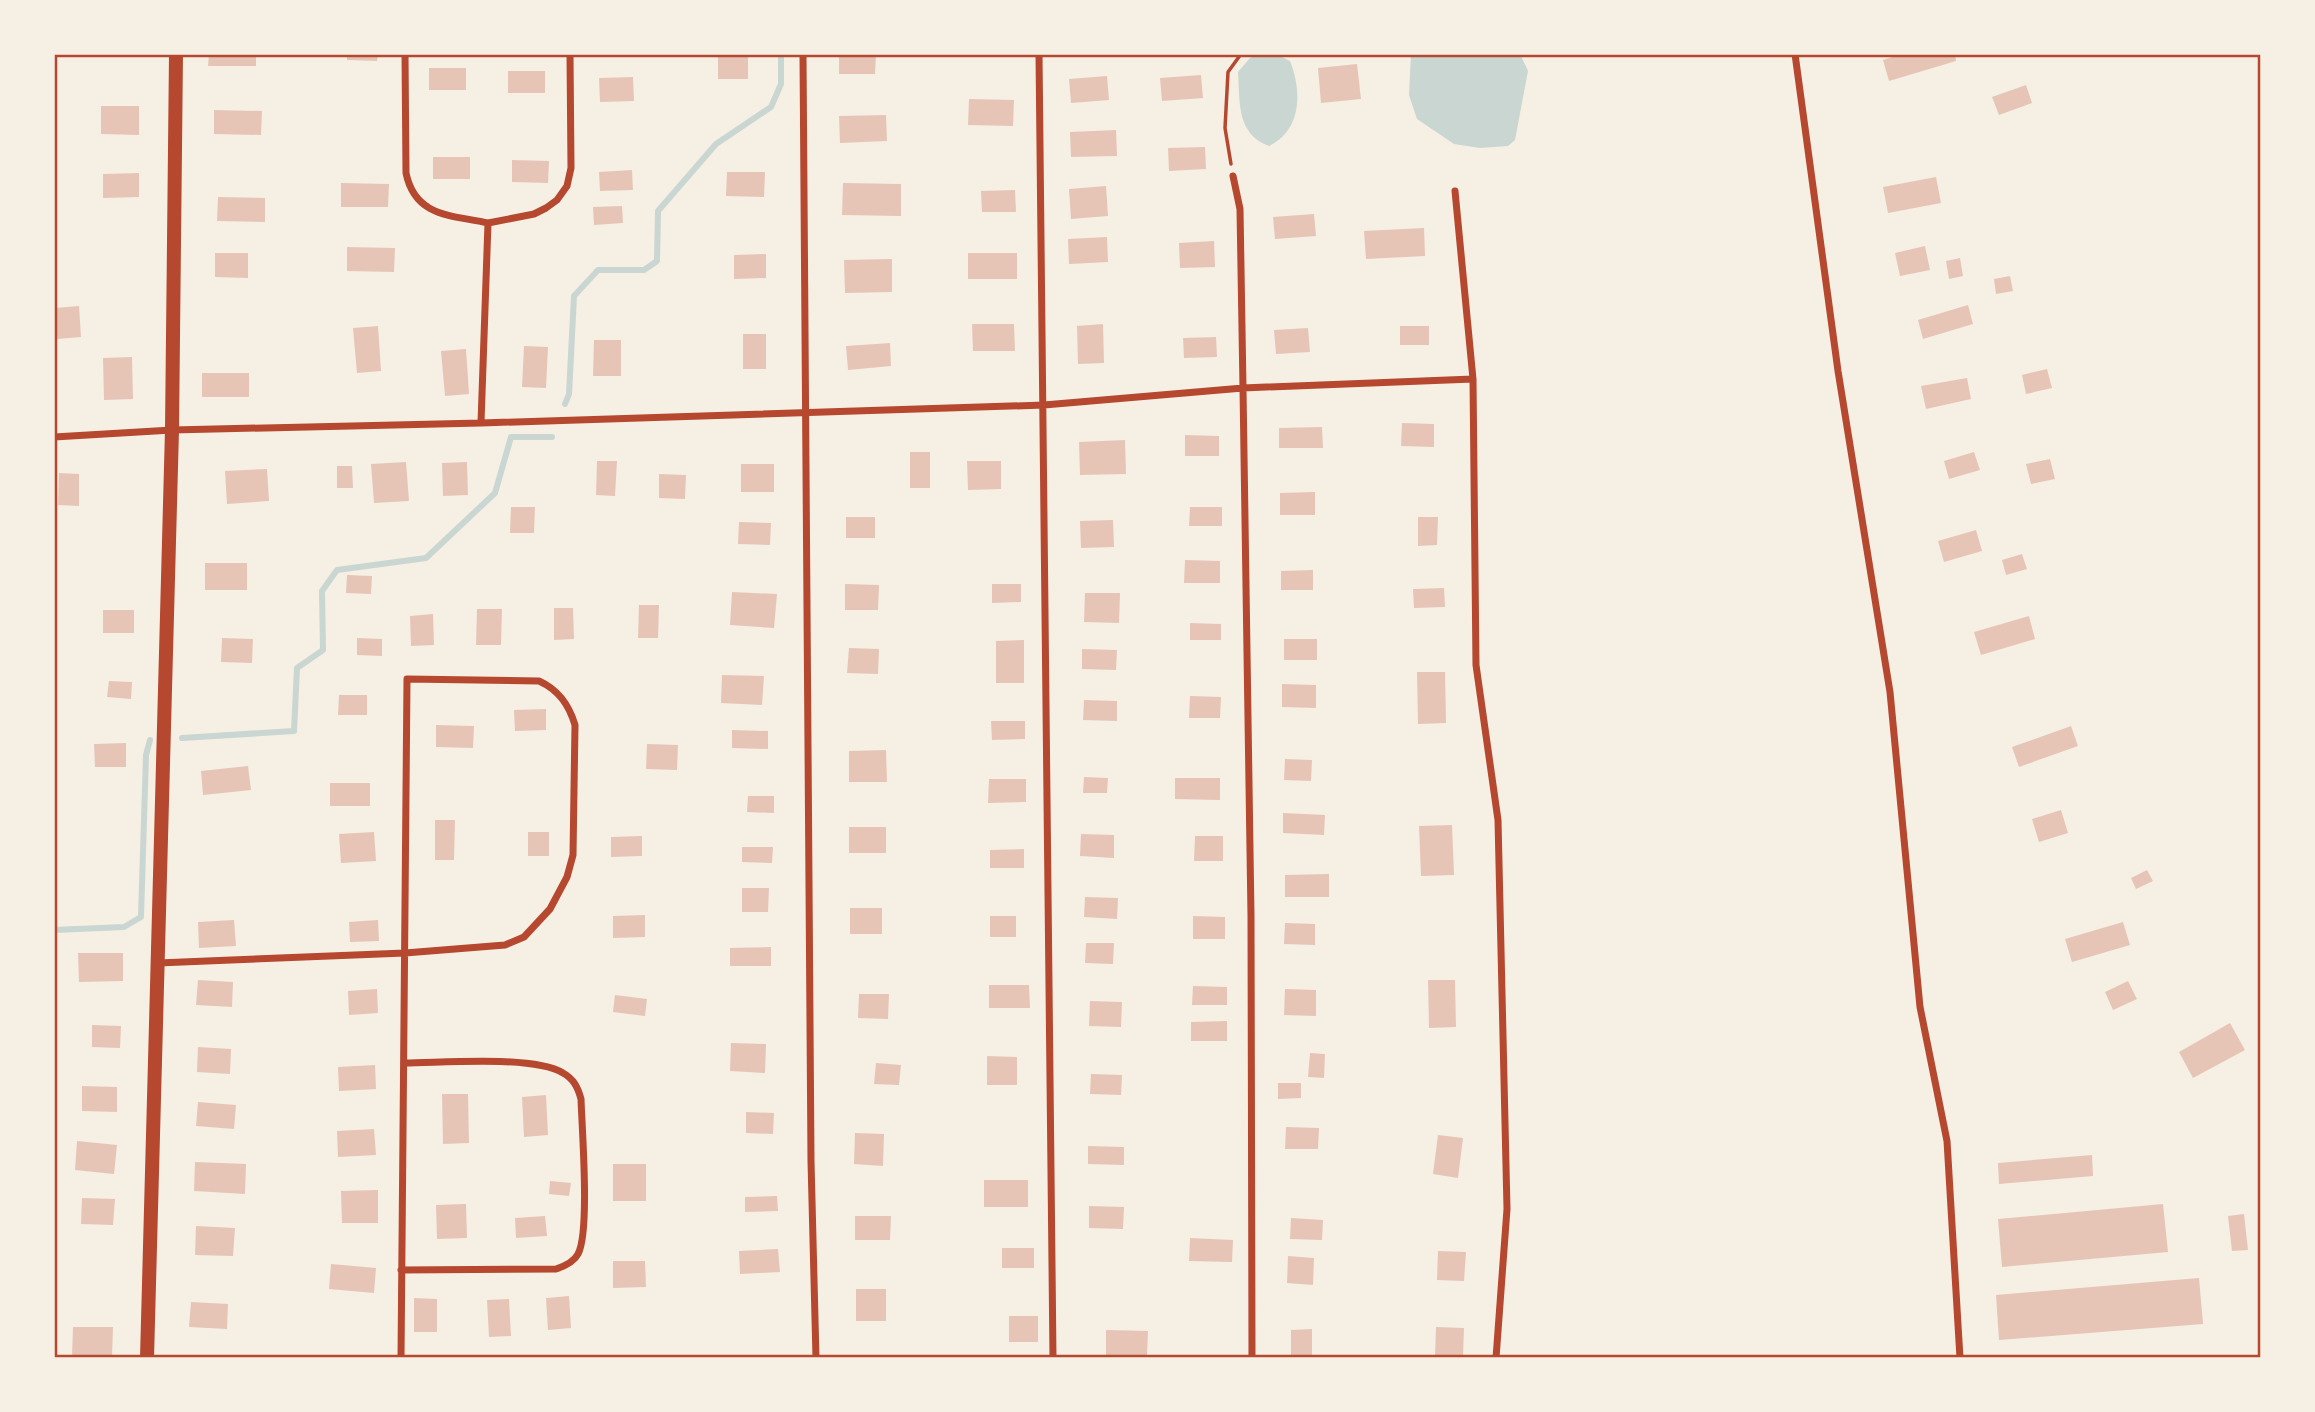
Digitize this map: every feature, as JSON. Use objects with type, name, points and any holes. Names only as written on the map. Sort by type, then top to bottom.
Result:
[{"type":"main road","points":[[146,1358],[172,430],[176,54]]},
{"type":"street","points":[[405,54],[406,173],[409,188],[417,200],[430,210],[488,223],[534,214],[557,200],[567,186],[571,168],[570,54]]},
{"type":"street","points":[[803,54],[811,1133],[816,1358]]},
{"type":"street","points":[[1039,54],[1052,1358]]},
{"type":"street","points":[[1795,54],[1838,371],[1890,692],[1920,1007],[1948,1141],[1960,1358]]},
{"type":"street","points":[[1233,176],[1240,209],[1243,388],[1251,916],[1252,1358]]},
{"type":"street","points":[[1455,191],[1473,379],[1476,665],[1498,820],[1499,848],[1507,1209],[1496,1358]]},
{"type":"street","points":[[481,423],[488,223]]},
{"type":"street","points":[[54,437],[172,430],[1044,405],[1243,388],[1473,379]]},
{"type":"street","points":[[158,963],[405,953],[505,945],[524,937],[550,909],[567,877],[573,855],[575,725],[571,710],[552,687],[539,681],[407,679],[405,953],[405,1063],[401,1358]]},
{"type":"street","points":[[401,1270],[556,1269],[577,1257],[584,1233],[582,1099],[576,1084],[565,1074],[540,1065],[495,1062],[405,1063]]},
{"type":"path","points":[[1233,176],[1225,128],[1228,72],[1241,54]]},
{"type":"shaded area","points":[[1261,54],[1276,54],[1290,61],[1296,85],[1293,120],[1280,139],[1269,146],[1258,141],[1245,125],[1240,105],[1238,72],[1250,58]]},
{"type":"shaded area","points":[[1411,54],[1520,54],[1528,71],[1515,140],[1508,146],[1480,148],[1454,144],[1417,119],[1409,95]]},
{"type":"building","points":[[209,54],[256,54],[256,66],[208,66]]},
{"type":"building","points":[[347,54],[378,54],[377,61],[347,60]]},
{"type":"building","points":[[718,54],[748,54],[748,79],[718,79]]},
{"type":"building","points":[[839,54],[876,55],[875,74],[839,74]]},
{"type":"building","points":[[1902,54],[1955,54],[1956,61],[1889,81],[1883,60]]},
{"type":"building","points":[[1357,64],[1361,99],[1321,103],[1318,68]]},
{"type":"building","points":[[429,68],[466,68],[466,90],[429,90]]},
{"type":"building","points":[[508,71],[545,71],[545,93],[508,93]]},
{"type":"building","points":[[1201,75],[1203,98],[1162,101],[1160,78]]},
{"type":"building","points":[[1107,76],[1109,100],[1071,103],[1069,79]]},
{"type":"building","points":[[633,77],[634,101],[600,102],[599,78]]},
{"type":"building","points":[[2026,85],[2032,103],[1999,115],[1992,97]]},
{"type":"building","points":[[969,99],[1014,100],[1013,126],[968,125]]},
{"type":"building","points":[[101,106],[139,106],[139,135],[101,134]]},
{"type":"building","points":[[214,110],[262,111],[261,135],[214,134]]},
{"type":"building","points":[[886,115],[887,141],[840,143],[839,116]]},
{"type":"building","points":[[1116,130],[1117,156],[1071,157],[1070,132]]},
{"type":"building","points":[[1205,147],[1206,169],[1169,171],[1168,148]]},
{"type":"building","points":[[433,157],[470,157],[470,179],[433,179]]},
{"type":"building","points":[[512,160],[549,161],[548,183],[512,182]]},
{"type":"building","points":[[632,170],[633,190],[600,191],[599,172]]},
{"type":"building","points":[[727,172],[765,172],[764,197],[726,196]]},
{"type":"building","points":[[139,173],[139,197],[103,198],[103,174]]},
{"type":"building","points":[[1936,177],[1941,203],[1888,213],[1883,187]]},
{"type":"building","points":[[341,183],[389,184],[388,207],[341,207]]},
{"type":"building","points":[[843,183],[901,184],[901,216],[842,215]]},
{"type":"building","points":[[1106,186],[1108,216],[1071,219],[1069,189]]},
{"type":"building","points":[[1015,190],[1016,212],[982,212],[981,191]]},
{"type":"building","points":[[218,197],[265,198],[265,222],[217,221]]},
{"type":"building","points":[[622,206],[623,223],[594,225],[593,207]]},
{"type":"building","points":[[1314,214],[1316,236],[1275,239],[1273,217]]},
{"type":"building","points":[[1424,228],[1425,256],[1366,259],[1364,231]]},
{"type":"building","points":[[1107,237],[1108,262],[1069,264],[1068,239]]},
{"type":"building","points":[[1214,241],[1215,267],[1180,268],[1179,243]]},
{"type":"building","points":[[1925,246],[1930,270],[1900,276],[1895,253]]},
{"type":"building","points":[[347,247],[395,248],[394,272],[347,271]]},
{"type":"building","points":[[215,253],[248,253],[248,278],[215,277]]},
{"type":"building","points":[[968,253],[1017,253],[1017,279],[968,279]]},
{"type":"building","points":[[766,254],[766,278],[734,279],[734,255]]},
{"type":"building","points":[[1960,258],[1963,276],[1949,279],[1946,261]]},
{"type":"building","points":[[892,259],[892,292],[845,293],[844,260]]},
{"type":"building","points":[[2010,276],[2013,291],[1996,294],[1994,279]]},
{"type":"building","points":[[1968,305],[1973,324],[1923,339],[1918,320]]},
{"type":"building","points":[[79,306],[81,337],[57,339],[55,308]]},
{"type":"building","points":[[972,324],[1014,324],[1015,351],[973,351]]},
{"type":"building","points":[[1103,324],[1104,363],[1078,364],[1077,326]]},
{"type":"building","points":[[378,326],[381,371],[357,373],[353,328]]},
{"type":"building","points":[[1400,326],[1429,326],[1429,345],[1400,345]]},
{"type":"building","points":[[1308,328],[1310,352],[1276,354],[1274,330]]},
{"type":"building","points":[[743,334],[766,334],[766,369],[743,369]]},
{"type":"building","points":[[1216,337],[1217,357],[1184,358],[1183,338]]},
{"type":"building","points":[[594,340],[621,340],[621,376],[593,376]]},
{"type":"building","points":[[890,343],[891,366],[848,370],[846,346]]},
{"type":"building","points":[[524,346],[548,347],[546,388],[522,387]]},
{"type":"building","points":[[466,349],[469,394],[445,396],[441,351]]},
{"type":"building","points":[[132,357],[133,399],[104,400],[103,358]]},
{"type":"building","points":[[2047,369],[2052,388],[2026,394],[2022,375]]},
{"type":"building","points":[[202,373],[249,373],[249,397],[202,397]]},
{"type":"building","points":[[1967,378],[1971,399],[1926,409],[1921,386]]},
{"type":"building","points":[[1402,423],[1434,424],[1434,447],[1401,446]]},
{"type":"building","points":[[1322,427],[1323,448],[1279,448],[1279,428]]},
{"type":"building","points":[[1185,435],[1219,436],[1219,456],[1185,456]]},
{"type":"building","points":[[1125,440],[1126,474],[1080,475],[1079,442]]},
{"type":"building","points":[[910,452],[930,452],[930,488],[910,488]]},
{"type":"building","points":[[1974,452],[1980,470],[1949,479],[1944,461]]},
{"type":"building","points":[[2050,459],[2055,479],[2031,484],[2026,464]]},
{"type":"building","points":[[597,461],[617,461],[615,496],[596,495]]},
{"type":"building","points":[[967,461],[1001,461],[1001,489],[968,490]]},
{"type":"building","points":[[406,462],[409,501],[374,503],[371,464]]},
{"type":"building","points":[[467,462],[468,495],[443,496],[442,463]]},
{"type":"building","points":[[741,464],[774,464],[774,492],[741,492]]},
{"type":"building","points":[[337,466],[352,466],[353,488],[337,488]]},
{"type":"building","points":[[267,469],[269,501],[227,504],[225,471]]},
{"type":"building","points":[[59,473],[79,474],[79,506],[58,505]]},
{"type":"building","points":[[659,474],[686,475],[685,499],[659,498]]},
{"type":"building","points":[[1315,492],[1315,515],[1280,515],[1280,493]]},
{"type":"building","points":[[511,507],[535,507],[534,533],[510,533]]},
{"type":"building","points":[[1190,507],[1222,507],[1222,526],[1189,526]]},
{"type":"building","points":[[846,517],[875,517],[875,538],[846,538]]},
{"type":"building","points":[[1418,517],[1438,517],[1437,545],[1418,546]]},
{"type":"building","points":[[1113,520],[1114,547],[1081,548],[1080,521]]},
{"type":"building","points":[[739,522],[771,523],[770,545],[738,544]]},
{"type":"building","points":[[1976,530],[1982,551],[1944,562],[1938,541]]},
{"type":"building","points":[[2022,554],[2027,569],[2006,575],[2002,560]]},
{"type":"building","points":[[1185,560],[1220,561],[1220,583],[1184,583]]},
{"type":"building","points":[[205,563],[247,563],[247,590],[205,590]]},
{"type":"building","points":[[1313,570],[1313,590],[1281,590],[1281,571]]},
{"type":"building","points":[[347,575],[372,576],[371,594],[346,593]]},
{"type":"building","points":[[845,584],[879,585],[878,610],[845,610]]},
{"type":"building","points":[[992,584],[1021,584],[1021,602],[992,603]]},
{"type":"building","points":[[1444,588],[1445,607],[1414,608],[1413,589]]},
{"type":"building","points":[[732,592],[777,594],[774,628],[730,625]]},
{"type":"building","points":[[1085,593],[1120,593],[1119,623],[1084,622]]},
{"type":"building","points":[[639,605],[659,605],[658,638],[638,638]]},
{"type":"building","points":[[554,608],[573,608],[574,639],[554,640]]},
{"type":"building","points":[[477,609],[502,609],[501,645],[476,645]]},
{"type":"building","points":[[103,610],[134,610],[134,633],[103,633]]},
{"type":"building","points":[[433,614],[434,645],[411,646],[410,616]]},
{"type":"building","points":[[2029,616],[2035,639],[1981,655],[1974,632]]},
{"type":"building","points":[[1190,623],[1221,624],[1221,640],[1190,640]]},
{"type":"building","points":[[222,638],[253,639],[252,663],[221,662]]},
{"type":"building","points":[[357,638],[382,639],[382,656],[357,655]]},
{"type":"building","points":[[1284,639],[1317,639],[1317,660],[1284,660]]},
{"type":"building","points":[[1024,640],[1024,683],[996,683],[996,641]]},
{"type":"building","points":[[849,648],[879,649],[878,674],[847,673]]},
{"type":"building","points":[[1082,649],[1117,650],[1116,670],[1082,669]]},
{"type":"building","points":[[1417,672],[1445,672],[1446,723],[1418,724]]},
{"type":"building","points":[[722,675],[764,676],[762,705],[721,703]]},
{"type":"building","points":[[109,681],[132,682],[131,699],[107,697]]},
{"type":"building","points":[[1282,684],[1316,685],[1316,708],[1282,707]]},
{"type":"building","points":[[339,695],[367,695],[367,715],[338,715]]},
{"type":"building","points":[[1190,696],[1221,697],[1220,718],[1189,718]]},
{"type":"building","points":[[1084,700],[1117,701],[1117,721],[1083,720]]},
{"type":"building","points":[[546,709],[546,730],[515,731],[514,710]]},
{"type":"building","points":[[991,721],[1025,721],[1025,739],[992,740]]},
{"type":"building","points":[[436,725],[474,726],[473,748],[436,747]]},
{"type":"building","points":[[2071,726],[2078,746],[2019,767],[2012,747]]},
{"type":"building","points":[[732,730],[768,731],[768,749],[732,748]]},
{"type":"building","points":[[126,743],[126,767],[95,767],[94,744]]},
{"type":"building","points":[[647,744],[678,745],[677,770],[646,769]]},
{"type":"building","points":[[886,750],[887,782],[849,782],[849,751]]},
{"type":"building","points":[[1285,759],[1312,760],[1311,781],[1284,780]]},
{"type":"building","points":[[248,766],[251,790],[203,795],[201,771]]},
{"type":"building","points":[[1084,777],[1108,778],[1107,793],[1083,793]]},
{"type":"building","points":[[1175,778],[1220,778],[1220,800],[1175,799]]},
{"type":"building","points":[[989,779],[1026,779],[1026,802],[988,803]]},
{"type":"building","points":[[330,783],[370,783],[370,806],[330,806]]},
{"type":"building","points":[[748,796],[774,796],[774,813],[747,812]]},
{"type":"building","points":[[2061,810],[2068,833],[2039,842],[2032,819]]},
{"type":"building","points":[[1283,813],[1325,815],[1324,835],[1283,833]]},
{"type":"building","points":[[435,820],[455,820],[454,860],[435,860]]},
{"type":"building","points":[[1452,825],[1454,875],[1421,876],[1419,826]]},
{"type":"building","points":[[849,827],[886,827],[886,853],[849,853]]},
{"type":"building","points":[[374,832],[376,861],[341,863],[339,834]]},
{"type":"building","points":[[528,832],[549,832],[549,856],[528,856]]},
{"type":"building","points":[[1081,834],[1114,835],[1114,858],[1080,856]]},
{"type":"building","points":[[642,836],[642,856],[611,857],[611,837]]},
{"type":"building","points":[[1195,836],[1223,836],[1223,861],[1194,861]]},
{"type":"building","points":[[742,847],[773,847],[772,863],[742,862]]},
{"type":"building","points":[[1024,849],[1024,868],[990,868],[990,850]]},
{"type":"building","points":[[2147,870],[2153,881],[2136,889],[2131,878]]},
{"type":"building","points":[[1329,874],[1329,897],[1285,897],[1285,875]]},
{"type":"building","points":[[742,888],[769,888],[768,912],[742,912]]},
{"type":"building","points":[[1085,897],[1118,898],[1117,919],[1084,917]]},
{"type":"building","points":[[850,908],[882,908],[882,934],[850,934]]},
{"type":"building","points":[[645,915],[645,937],[613,938],[613,916]]},
{"type":"building","points":[[990,916],[1016,916],[1016,937],[990,937]]},
{"type":"building","points":[[1193,916],[1225,917],[1225,939],[1193,939]]},
{"type":"building","points":[[234,920],[236,946],[199,948],[198,922]]},
{"type":"building","points":[[378,920],[379,941],[350,942],[349,922]]},
{"type":"building","points":[[2123,922],[2130,945],[2072,962],[2065,939]]},
{"type":"building","points":[[1285,923],[1315,924],[1315,945],[1284,944]]},
{"type":"building","points":[[1086,943],[1114,943],[1113,964],[1085,963]]},
{"type":"building","points":[[771,947],[771,966],[730,966],[730,948]]},
{"type":"building","points":[[78,953],[123,953],[123,981],[79,982]]},
{"type":"building","points":[[198,980],[233,982],[232,1007],[196,1005]]},
{"type":"building","points":[[1428,980],[1455,980],[1456,1027],[1429,1028]]},
{"type":"building","points":[[2128,981],[2137,999],[2113,1010],[2105,992]]},
{"type":"building","points":[[989,985],[1029,985],[1030,1008],[989,1008]]},
{"type":"building","points":[[1193,986],[1227,987],[1227,1005],[1192,1005]]},
{"type":"building","points":[[377,989],[378,1013],[349,1015],[348,991]]},
{"type":"building","points":[[1285,989],[1316,990],[1316,1016],[1284,1015]]},
{"type":"building","points":[[859,994],[889,994],[888,1019],[858,1018]]},
{"type":"building","points":[[615,995],[647,999],[645,1016],[613,1012]]},
{"type":"building","points":[[1090,1001],[1122,1002],[1121,1027],[1089,1026]]},
{"type":"building","points":[[1227,1021],[1227,1041],[1191,1041],[1191,1022]]},
{"type":"building","points":[[2230,1023],[2245,1050],[2193,1078],[2179,1052]]},
{"type":"building","points":[[92,1025],[121,1026],[120,1048],[92,1047]]},
{"type":"building","points":[[731,1043],[766,1044],[765,1073],[730,1071]]},
{"type":"building","points":[[198,1047],[231,1049],[230,1074],[197,1072]]},
{"type":"building","points":[[1310,1053],[1325,1054],[1324,1078],[1308,1077]]},
{"type":"building","points":[[987,1056],[1017,1057],[1017,1085],[987,1085]]},
{"type":"building","points":[[876,1063],[901,1065],[899,1085],[874,1084]]},
{"type":"building","points":[[375,1065],[376,1089],[339,1091],[338,1067]]},
{"type":"building","points":[[1091,1074],[1122,1075],[1121,1095],[1090,1094]]},
{"type":"building","points":[[1278,1083],[1301,1083],[1301,1098],[1278,1099]]},
{"type":"building","points":[[82,1086],[117,1087],[117,1112],[82,1111]]},
{"type":"building","points":[[442,1094],[468,1094],[469,1143],[443,1144]]},
{"type":"building","points":[[546,1095],[548,1135],[524,1137],[522,1097]]},
{"type":"building","points":[[198,1102],[236,1105],[234,1129],[196,1126]]},
{"type":"building","points":[[746,1112],[774,1113],[773,1134],[746,1133]]},
{"type":"building","points":[[1286,1127],[1319,1128],[1318,1149],[1285,1149]]},
{"type":"building","points":[[374,1129],[376,1155],[338,1157],[337,1131]]},
{"type":"building","points":[[855,1133],[884,1134],[883,1166],[854,1164]]},
{"type":"building","points":[[1438,1135],[1463,1138],[1458,1178],[1433,1174]]},
{"type":"building","points":[[77,1141],[117,1145],[114,1174],[75,1170]]},
{"type":"building","points":[[1088,1146],[1124,1147],[1124,1165],[1088,1164]]},
{"type":"building","points":[[2092,1155],[2093,1176],[1999,1184],[1998,1163]]},
{"type":"building","points":[[195,1162],[246,1164],[245,1194],[194,1191]]},
{"type":"building","points":[[613,1164],[646,1164],[646,1201],[613,1201]]},
{"type":"building","points":[[984,1180],[1028,1180],[1028,1207],[984,1207]]},
{"type":"building","points":[[550,1181],[571,1183],[569,1196],[549,1194]]},
{"type":"building","points":[[378,1190],[378,1223],[342,1223],[341,1191]]},
{"type":"building","points":[[777,1196],[778,1211],[745,1212],[745,1197]]},
{"type":"building","points":[[82,1198],[115,1199],[113,1225],[81,1224]]},
{"type":"building","points":[[466,1204],[467,1238],[437,1239],[436,1205]]},
{"type":"building","points":[[2163,1204],[2168,1252],[2002,1267],[1998,1219]]},
{"type":"building","points":[[1089,1206],[1124,1207],[1123,1229],[1089,1228]]},
{"type":"building","points":[[2244,1214],[2248,1250],[2232,1251],[2228,1216]]},
{"type":"building","points":[[545,1216],[547,1236],[516,1238],[515,1218]]},
{"type":"building","points":[[855,1216],[891,1216],[890,1240],[855,1240]]},
{"type":"building","points":[[1291,1218],[1323,1220],[1322,1240],[1290,1239]]},
{"type":"building","points":[[196,1226],[235,1228],[233,1256],[195,1255]]},
{"type":"building","points":[[1190,1238],[1233,1240],[1232,1262],[1189,1261]]},
{"type":"building","points":[[1002,1248],[1034,1248],[1034,1268],[1002,1268]]},
{"type":"building","points":[[778,1249],[780,1272],[740,1274],[739,1251]]},
{"type":"building","points":[[1438,1251],[1466,1252],[1464,1281],[1437,1280]]},
{"type":"building","points":[[1288,1256],[1314,1258],[1313,1285],[1287,1283]]},
{"type":"building","points":[[613,1261],[645,1261],[646,1287],[613,1288]]},
{"type":"building","points":[[331,1264],[376,1268],[374,1293],[329,1289]]},
{"type":"building","points":[[2199,1278],[2203,1324],[1999,1340],[1996,1295]]},
{"type":"building","points":[[856,1289],[886,1289],[886,1321],[856,1321]]},
{"type":"building","points":[[569,1296],[571,1328],[548,1330],[546,1298]]},
{"type":"building","points":[[414,1298],[437,1299],[437,1332],[414,1332]]},
{"type":"building","points":[[509,1299],[511,1336],[489,1337],[487,1300]]},
{"type":"building","points":[[191,1302],[228,1304],[227,1329],[189,1327]]},
{"type":"building","points":[[1009,1316],[1038,1316],[1038,1342],[1009,1342]]},
{"type":"building","points":[[73,1327],[113,1327],[112,1357],[72,1356]]},
{"type":"building","points":[[1436,1327],[1464,1328],[1463,1357],[1435,1356]]},
{"type":"building","points":[[1312,1329],[1312,1358],[1291,1358],[1291,1330]]},
{"type":"building","points":[[1106,1330],[1148,1331],[1147,1357],[1106,1356]]},
{"type":"waterway","points":[[565,404],[569,394],[574,296],[598,270],[644,270],[657,261],[658,211],[716,144],[771,107],[781,84],[781,54]]},
{"type":"waterway","points":[[182,738],[294,731],[297,668],[323,650],[322,591],[337,570],[426,558],[495,493],[511,437],[552,437]]},
{"type":"waterway","points":[[54,930],[124,927],[141,917],[146,755],[150,740]]}]
